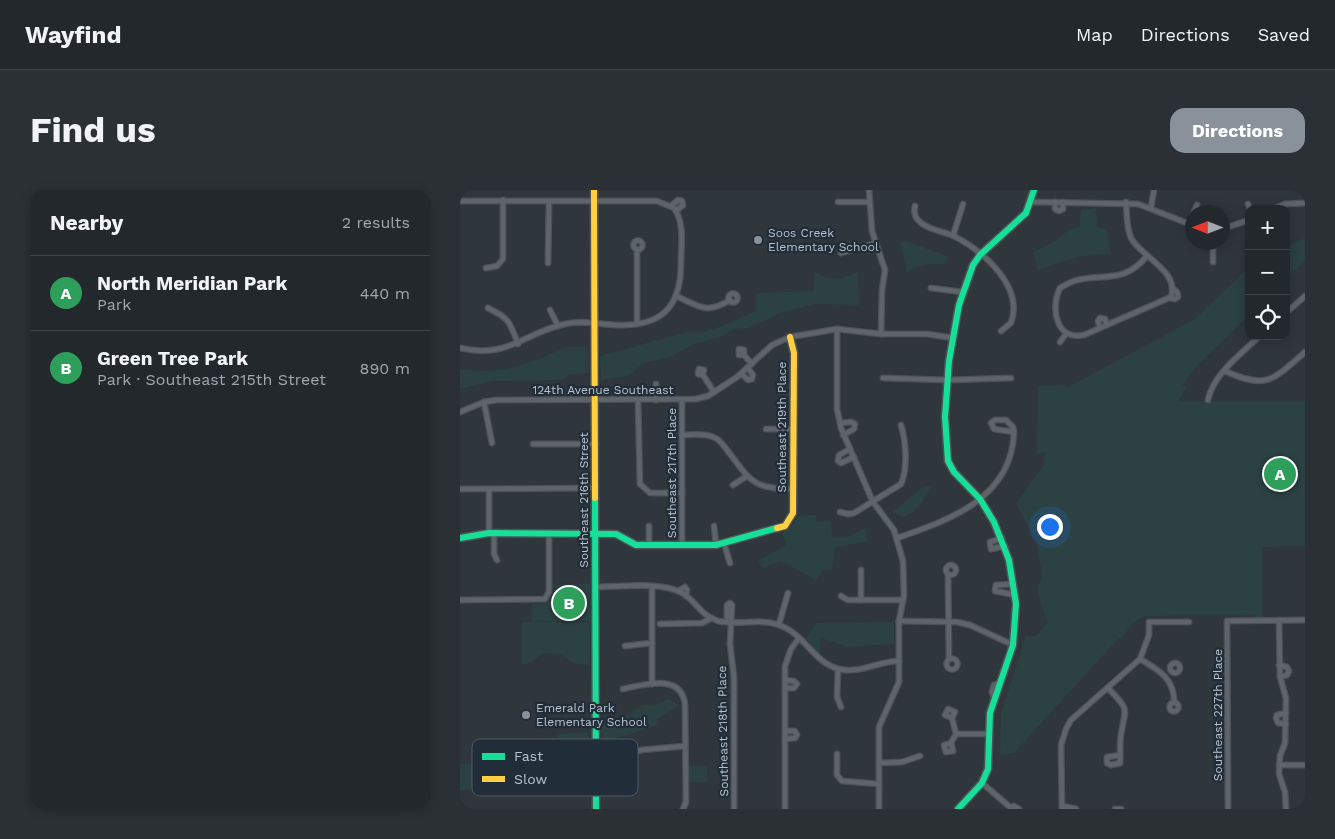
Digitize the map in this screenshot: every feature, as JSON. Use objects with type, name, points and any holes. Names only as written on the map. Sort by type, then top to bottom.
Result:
[{"type":"street","name":"Southeast 216th Street","points":[[594,190],[596,739]]},
{"type":"street","points":[[869,190],[870,220],[885,270],[882,290],[881,334]]},
{"type":"street","points":[[958,809],[982,783],[989,761],[990,713],[1012,645],[1015,595],[1002,538],[980,499],[957,476],[948,461],[947,380],[962,292],[971,268],[981,254],[1020,221],[1033,202],[1034,190]]},
{"type":"street","points":[[1151,207],[1154,190]]},
{"type":"street","points":[[486,268],[497,266],[503,260],[503,200]]},
{"type":"street","points":[[460,201],[657,201],[674,208],[681,224],[681,267],[676,296],[668,311],[654,320],[637,324],[594,322],[558,326],[518,344],[495,351],[460,348]]},
{"type":"street","points":[[548,263],[549,201]]},
{"type":"street","points":[[838,202],[869,202]]},
{"type":"street","points":[[1033,202],[1126,202],[1151,207],[1185,222]]},
{"type":"street","points":[[1055,202],[1056,209],[1059,212],[1063,209],[1063,202]]},
{"type":"street","points":[[1126,202],[1131,238],[1146,256],[1163,269],[1172,288],[1170,296],[1078,337],[1066,334],[1056,321],[1056,302],[1060,288],[1089,278],[1125,275],[1137,268],[1146,256]]},
{"type":"street","points":[[1283,205],[1305,203]]},
{"type":"street","points":[[953,236],[963,204]]},
{"type":"street","points":[[915,206],[916,217],[920,222],[953,236],[981,254],[1000,275],[1013,302],[1011,323],[1001,331]]},
{"type":"street","points":[[1230,226],[1245,221]]},
{"type":"street","points":[[841,253],[876,243]]},
{"type":"street","points":[[637,250],[637,324]]},
{"type":"street","points":[[1213,250],[1213,262]]},
{"type":"street","points":[[931,288],[962,292]]},
{"type":"street","points":[[676,296],[710,309],[716,308],[730,300]]},
{"type":"street","points":[[1290,309],[1305,296]]},
{"type":"street","points":[[488,308],[505,316],[510,322],[518,344]]},
{"type":"street","points":[[550,310],[558,326]]},
{"type":"street","points":[[1100,328],[1098,321],[1100,318],[1104,319],[1107,325]]},
{"type":"street","points":[[837,329],[838,409],[843,435],[873,502],[897,538],[903,561],[903,600],[899,621],[897,689],[883,714],[879,727],[879,809]]},
{"type":"street","name":"124th Avenue Southeast","points":[[460,412],[484,402],[696,400],[714,392],[742,374],[772,344],[790,337],[837,329],[881,334],[927,334],[954,338]]},
{"type":"street","points":[[1060,342],[1066,334]]},
{"type":"street","name":"Southeast 219th Place","points":[[724,543],[780,528],[788,523],[792,517],[794,353],[790,337]]},
{"type":"street","points":[[1208,400],[1214,384],[1256,340]]},
{"type":"street","points":[[1225,371],[1246,381],[1266,381],[1276,377],[1304,354]]},
{"type":"street","points":[[744,355],[750,366]]},
{"type":"street","name":"124th Avenue Southeast","points":[[742,374],[748,380],[752,379],[753,375],[750,366]]},
{"type":"street","points":[[703,375],[714,392]]},
{"type":"street","points":[[883,378],[947,380],[1011,378]]},
{"type":"street","points":[[656,384],[656,400]]},
{"type":"street","points":[[638,400],[638,474],[642,487],[650,493],[682,493]]},
{"type":"street","name":"Southeast 217th Place","points":[[682,401],[682,545]]},
{"type":"street","points":[[484,402],[492,443]]},
{"type":"street","points":[[897,538],[951,519],[980,499],[996,482],[1011,456],[1014,432],[1013,427],[1006,420],[995,420],[991,423],[994,429],[1014,432]]},
{"type":"street","points":[[840,423],[851,422],[855,424],[854,429],[843,435]]},
{"type":"street","points":[[840,512],[850,514],[898,487],[902,481],[904,442],[901,425]]},
{"type":"street","points":[[766,429],[793,429]]},
{"type":"street","points":[[682,435],[708,435],[716,438],[747,476],[756,484],[767,488],[793,489]]},
{"type":"street","points":[[533,444],[596,444]]},
{"type":"street","points":[[850,449],[839,455],[838,461],[841,462],[854,457]]},
{"type":"street","points":[[733,485],[747,476]]},
{"type":"street","points":[[460,489],[596,488]]},
{"type":"street","points":[[489,490],[491,533],[494,554],[497,560]]},
{"type":"street","points":[[649,526],[649,545]]},
{"type":"street","points":[[714,526],[716,544]]},
{"type":"street","points":[[460,538],[491,533],[620,534],[633,544],[682,545],[724,543],[730,563]]},
{"type":"street","points":[[460,600],[545,599],[549,592],[549,533]]},
{"type":"street","points":[[1002,538],[990,542],[990,550],[1005,546]]},
{"type":"street","points":[[861,570],[861,600]]},
{"type":"street","points":[[948,574],[949,660]]},
{"type":"street","points":[[1014,584],[996,586],[995,591],[1015,595]]},
{"type":"street","points":[[595,587],[652,586],[678,591],[712,618],[730,622],[779,624],[799,638],[822,662],[838,669],[851,670],[881,662],[899,661]]},
{"type":"street","points":[[652,586],[652,684]]},
{"type":"street","points":[[779,624],[788,593]]},
{"type":"street","points":[[841,596],[848,600],[903,600]]},
{"type":"street","points":[[660,624],[702,623],[712,618]]},
{"type":"street","points":[[1284,809],[1285,792],[1278,766],[1285,743],[1286,698],[1280,677],[1279,620],[1305,620]]},
{"type":"street","name":"Southeast 227th Place","points":[[1228,809],[1227,621],[1279,620]]},
{"type":"street","points":[[899,621],[948,621],[970,625],[1012,645]]},
{"type":"street","name":"Southeast 218th Place","points":[[730,622],[730,644],[734,678],[734,809]]},
{"type":"street","points":[[1076,809],[1073,806],[1062,807],[1061,745],[1063,735],[1072,720],[1109,689],[1140,659],[1149,635],[1149,622],[1189,622]]},
{"type":"street","points":[[785,809],[786,660],[799,638]]},
{"type":"street","points":[[625,646],[652,644]]},
{"type":"street","points":[[1140,659],[1166,676],[1173,690],[1174,703]]},
{"type":"street","points":[[1279,665],[1287,667],[1290,671],[1287,675],[1280,677]]},
{"type":"street","points":[[838,669],[837,697],[841,707]]},
{"type":"street","points":[[1166,676],[1172,671]]},
{"type":"street","points":[[785,680],[794,680],[797,684],[794,688],[785,688]]},
{"type":"street","points":[[623,690],[652,684],[669,684],[678,689],[685,701],[686,802],[683,809]]},
{"type":"street","points":[[1109,689],[1123,704],[1126,715],[1121,734],[1120,755]]},
{"type":"street","points":[[1286,713],[1277,715],[1276,718],[1278,723],[1286,724]]},
{"type":"street","points":[[951,743],[956,734],[952,718]]},
{"type":"street","points":[[785,731],[795,731],[797,734],[795,738],[785,739]]},
{"type":"street","points":[[956,734],[990,734]]},
{"type":"street","points":[[638,751],[685,746]]},
{"type":"street","points":[[837,754],[837,775],[840,780],[848,783],[879,784]]},
{"type":"street","points":[[879,763],[902,762],[920,756]]},
{"type":"street","points":[[1278,766],[1305,765]]},
{"type":"street","points":[[982,783],[1011,808],[1016,806],[1020,809]]},
{"type":"street","name":"Southeast 216th Street","points":[[596,796],[596,809]]},
{"type":"street","points":[[1114,809],[1121,809]]},
{"type":"green space","points":[[1096,208],[1097,227],[1107,229],[1111,254],[1083,256],[1038,270],[1033,252],[1052,243],[1070,229],[1079,227],[1081,210]]},
{"type":"green space","points":[[1305,238],[1305,261],[1290,274],[1290,250],[1290,245]]},
{"type":"green space","points":[[901,241],[910,242],[948,257],[945,264],[920,266],[907,274]]},
{"type":"green space","points":[[815,271],[825,277],[836,279],[858,272],[859,305],[815,304],[783,312],[749,328],[733,329],[721,337],[697,343],[668,358],[644,363],[628,376],[601,380],[600,356],[687,332],[705,331],[723,326],[756,311],[756,293],[813,291]]},
{"type":"green space","points":[[1245,271],[1245,319],[1195,368],[1182,385],[1187,386],[1179,401],[1305,401],[1305,546],[1262,547],[1262,621],[1255,621],[1255,615],[1144,616],[1133,623],[1121,639],[1113,634],[1118,639],[1014,753],[1000,755],[1001,713],[1026,636],[1036,636],[1047,623],[1037,588],[1042,575],[1037,542],[1016,504],[1043,466],[1045,452],[1037,454],[1038,386],[1065,385],[1066,388],[1195,319]]},
{"type":"green space","points":[[567,347],[587,347],[589,373],[568,375],[563,380],[494,381],[460,389],[460,369],[490,370],[515,367]]},
{"type":"green space","points":[[932,486],[920,506],[905,517],[892,513],[921,488]]},
{"type":"green space","points":[[816,515],[816,522],[831,521],[832,537],[848,536],[866,528],[867,541],[835,548],[832,570],[823,570],[816,580],[781,561],[763,568],[758,561],[786,545],[782,533],[792,527],[798,516]]},
{"type":"green space","points":[[553,584],[590,584],[591,621],[532,621],[532,604],[546,602],[551,598]]},
{"type":"green space","points":[[522,622],[589,622],[590,665],[575,664],[560,654],[543,653],[532,662],[522,665]]},
{"type":"green space","points":[[894,622],[894,644],[847,647],[821,638],[820,655],[806,638],[816,623]]},
{"type":"green space","points":[[668,699],[679,705],[658,719],[655,726],[614,739],[602,739],[602,722],[629,715],[642,705],[654,705]]},
{"type":"green space","points":[[588,732],[588,739],[557,739],[559,734]]},
{"type":"green space","points":[[460,764],[472,764],[472,789],[460,791]]},
{"type":"green space","points":[[689,766],[707,766],[707,782],[689,782]]},
{"type":"traffic: fast","points":[[958,809],[982,783],[988,769],[990,713],[1013,645],[1016,604],[1009,560],[994,522],[980,499],[954,472],[948,461],[945,417],[949,361],[959,305],[973,265],[980,255],[1026,213],[1034,190]]},
{"type":"traffic: fast","points":[[595,498],[596,739]]},
{"type":"traffic: fast","points":[[460,538],[489,533],[616,534],[636,545],[716,545],[777,528]]},
{"type":"traffic: fast","points":[[596,796],[596,809]]},
{"type":"traffic: slow","points":[[594,190],[595,498]]},
{"type":"traffic: slow","points":[[777,528],[785,526],[793,513],[794,353],[790,337]]},
{"type":"place","name":"Soos Creek Elementary School","points":[[758,240]]},
{"type":"place","name":"North Meridian Park","points":[[1280,474]]},
{"type":"place","name":"Green Tree Park","points":[[569,603]]},
{"type":"place","name":"Emerald Park Elementary School","points":[[526,715]]}]
